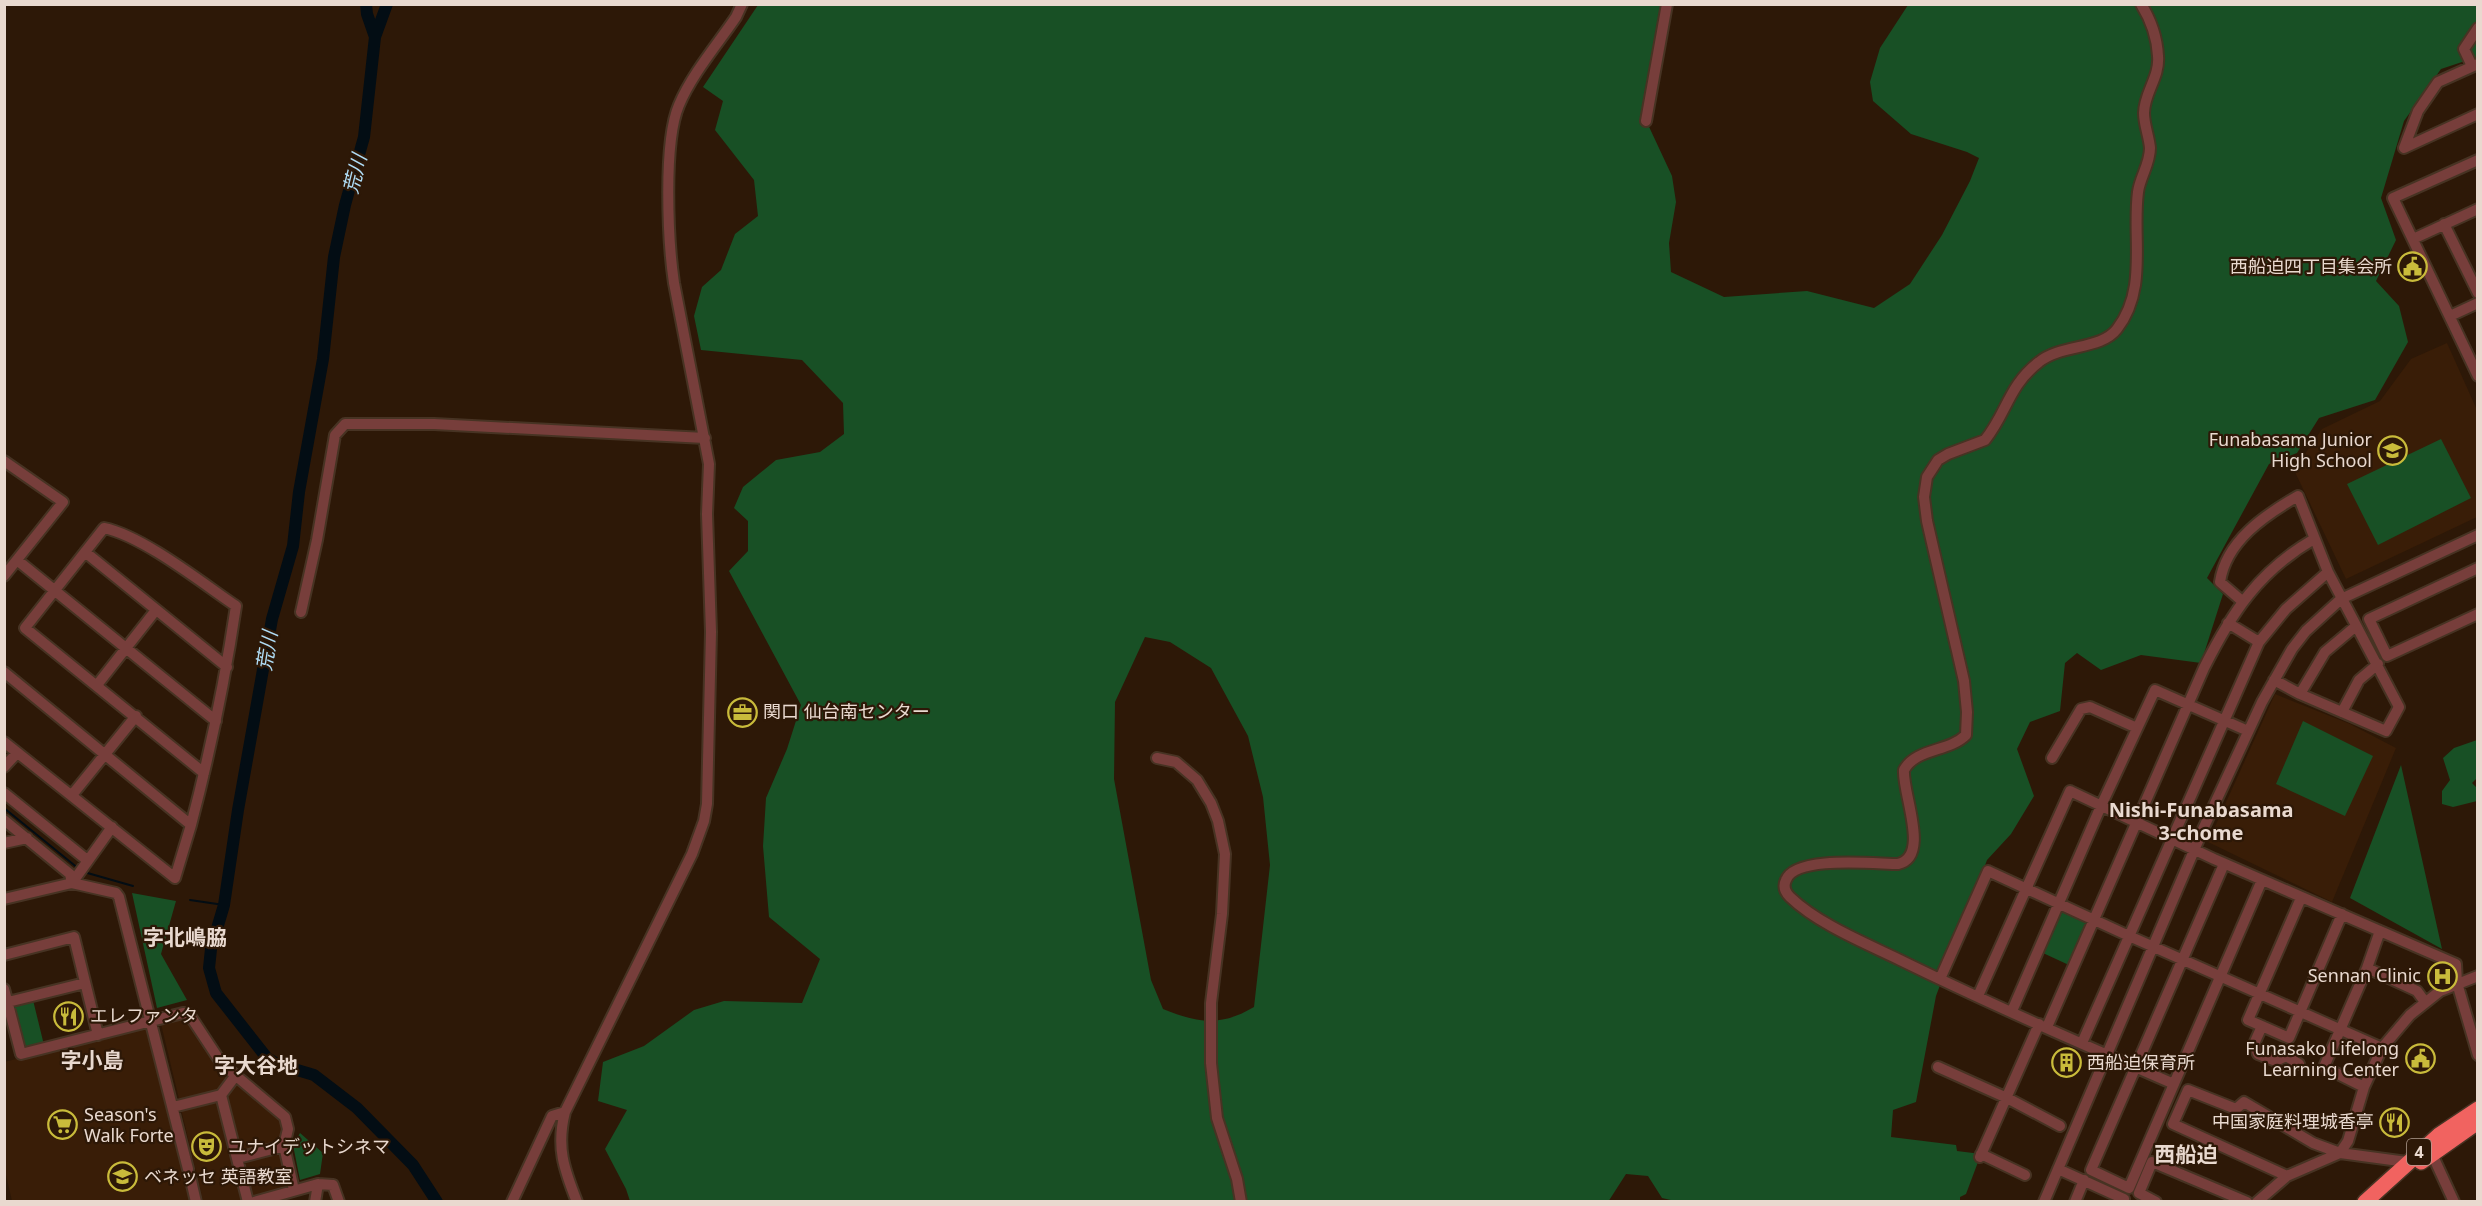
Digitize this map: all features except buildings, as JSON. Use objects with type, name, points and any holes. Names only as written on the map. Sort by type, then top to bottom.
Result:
[{"type":"highway","name":"4","points":[[2365,1202],[2439,1135],[2478,1109]]},
{"type":"highway","name":"4","points":[[2377,1202],[2432,1154],[2478,1122]]},
{"type":"street","points":[[577,1202],[564,1170],[561,1152],[561,1128],[565,1112],[687,864],[704,821],[708,787],[711,632],[709,464],[670,255],[672,130],[679,105],[688,86],[736,17],[742,4]]},
{"type":"street","points":[[1646,121],[1667,4]]},
{"type":"street","points":[[2141,4],[2154,30],[2159,58],[2155,80],[2144,112],[2149,159],[2139,188],[2136,212],[2137,272],[2130,305],[2116,331],[2110,336],[2040,360],[2011,392],[1985,440],[1938,460],[1924,486],[1927,520],[1964,681],[1967,712],[1965,735],[1959,741],[1915,759],[1904,770],[1914,841],[1912,854],[1908,861],[1898,864],[1812,864],[1797,869],[1786,879],[1785,888],[1790,896],[1821,918],[1940,979],[2174,1084]]},
{"type":"street","points":[[2478,28],[2464,49],[2475,65],[2438,82],[2418,111],[2404,148],[2478,114]]},
{"type":"street","points":[[2478,160],[2393,198],[2478,376]]},
{"type":"street","points":[[2413,238],[2478,208]]},
{"type":"street","points":[[2444,224],[2478,293]]},
{"type":"street","points":[[2450,316],[2478,303]]},
{"type":"street","points":[[301,612],[317,540],[335,435],[345,424],[434,424],[705,438]]},
{"type":"street","points":[[4,461],[63,502],[4,576]]},
{"type":"street","points":[[2242,601],[2220,582],[2221,574],[2234,548],[2264,518],[2298,496],[2328,572],[2399,707],[2386,731],[2300,694],[2274,680]]},
{"type":"street","points":[[4,742],[175,878],[191,825],[204,773],[216,721],[236,606],[173,563],[117,531],[104,528],[25,628],[204,773]]},
{"type":"street","points":[[2044,1202],[2194,850],[2248,731],[2292,649],[2306,631],[2341,599],[2477,537]]},
{"type":"street","points":[[2025,1175],[1981,1155],[2094,921],[2190,705],[2204,668],[2228,623],[2242,601],[2279,563],[2314,539]]},
{"type":"street","points":[[85,552],[227,667]]},
{"type":"street","points":[[17,560],[216,721]]},
{"type":"street","points":[[2478,568],[2369,619],[2387,656],[2478,614]]},
{"type":"street","points":[[2082,1043],[2259,642],[2286,609],[2328,572]]},
{"type":"street","points":[[97,685],[156,610]]},
{"type":"street","points":[[2228,623],[2259,642]]},
{"type":"street","points":[[2300,694],[2325,652],[2356,626]]},
{"type":"street","points":[[2342,712],[2359,680],[2378,664]]},
{"type":"street","points":[[4,672],[191,825]]},
{"type":"street","points":[[2012,1011],[2060,905],[2101,806],[2155,690],[2248,731]]},
{"type":"street","points":[[2052,758],[2080,709],[2090,707],[2137,728]]},
{"type":"street","points":[[72,795],[136,716]]},
{"type":"street","points":[[4,767],[17,753]]},
{"type":"street","points":[[1157,758],[1176,762],[1197,780],[1215,812],[1225,854],[1222,915],[1211,1003],[1211,1063],[1217,1118],[1237,1179],[1240,1202]]},
{"type":"street","points":[[1978,996],[2070,791],[2224,864],[2456,964],[2457,983],[2478,1055]]},
{"type":"street","points":[[4,793],[87,860]]},
{"type":"street","points":[[4,820],[75,879],[116,893],[119,897],[196,1202]]},
{"type":"street","points":[[4,899],[75,879],[112,827]]},
{"type":"street","points":[[4,843],[27,838]]},
{"type":"street","points":[[2224,864],[2091,1170],[2129,1188],[2262,880]]},
{"type":"street","points":[[1940,979],[1988,871],[2154,948],[2382,1048]]},
{"type":"street","points":[[2301,897],[2248,1020],[2289,1038],[2342,914]]},
{"type":"street","points":[[2364,1088],[2325,1067],[2367,968],[2380,931]]},
{"type":"street","points":[[4,955],[74,937],[98,1035]]},
{"type":"street","points":[[2367,968],[2417,991],[2426,1002]]},
{"type":"street","points":[[2257,1202],[2287,1176],[2340,1153],[2348,1141],[2364,1088],[2382,1048],[2410,1015],[2440,991],[2478,976]]},
{"type":"street","points":[[8,1002],[85,983]]},
{"type":"street","points":[[4,989],[21,1054],[183,1013],[189,1014],[222,1064],[285,1117],[288,1129],[284,1146],[294,1190]]},
{"type":"street","points":[[2262,1026],[2254,1044],[2258,1054],[2276,1061],[2286,1056],[2300,1064]]},
{"type":"street","points":[[1938,1067],[2007,1098],[2060,1126]]},
{"type":"street","points":[[173,1107],[221,1095],[236,1075]]},
{"type":"street","points":[[2287,1176],[2173,1124],[2188,1090],[2236,1109],[2244,1102],[2313,1143],[2340,1153],[2407,1162]]},
{"type":"street","points":[[221,1095],[248,1202]]},
{"type":"street","points":[[512,1202],[552,1116],[565,1112]]},
{"type":"street","points":[[238,1158],[284,1146]]},
{"type":"street","points":[[2432,1154],[2454,1202]]},
{"type":"street","points":[[2156,1202],[2139,1193],[2152,1162],[2247,1202]]},
{"type":"street","points":[[2058,1169],[2124,1199],[2123,1202]]},
{"type":"street","points":[[2075,1202],[2084,1180]]},
{"type":"street","points":[[315,1202],[318,1184]]},
{"type":"street","points":[[254,1202],[318,1184],[333,1185],[339,1202]]},
{"type":"shaded area","name":"Funabasama Junior High School","points":[[2447,343],[2477,410],[2477,517],[2346,579],[2294,470],[2322,429],[2380,401],[2411,359]]},
{"type":"shaded area","points":[[2275,694],[2350,724],[2396,748],[2332,902],[2208,842]]},
{"type":"shaded area","points":[[188,1019],[230,1077],[217,1091],[184,1100],[179,1099],[161,1024]]},
{"type":"shaded area","name":"Season's Walk Forte","points":[[146,1027],[190,1201],[12,1201],[5,1171],[4,1062]]},
{"type":"shaded area","points":[[236,1082],[283,1119],[286,1131],[281,1144],[241,1153],[238,1151],[225,1097]]},
{"type":"shaded area","points":[[220,1099],[243,1201],[203,1201],[181,1109]]},
{"type":"shaded area","points":[[282,1151],[290,1188],[253,1198],[249,1195],[242,1163]]},
{"type":"green space","points":[[758,5],[1668,5],[1644,116],[1672,176],[1676,202],[1669,243],[1671,272],[1724,297],[1807,291],[1874,308],[1910,284],[1942,235],[1970,181],[1979,158],[1911,134],[1873,101],[1870,82],[1880,48],[1908,5],[2477,5],[2477,57],[2441,69],[2404,121],[2381,198],[2396,240],[2376,281],[2399,306],[2408,342],[2375,400],[2319,418],[2297,453],[2269,464],[2207,578],[2223,594],[2201,663],[2141,655],[2101,670],[2077,653],[2065,663],[2060,711],[2030,722],[2017,749],[2034,796],[2011,834],[1987,860],[1936,996],[1916,1102],[1893,1110],[1891,1137],[1956,1145],[1957,1151],[1981,1154],[1966,1194],[1960,1197],[1960,1201],[1675,1201],[1662,1198],[1648,1176],[1626,1174],[1608,1202],[630,1201],[605,1149],[627,1110],[598,1101],[603,1062],[644,1046],[694,1010],[724,1001],[802,1003],[820,959],[769,917],[763,846],[766,798],[787,749],[801,705],[729,571],[748,551],[748,521],[734,508],[743,487],[776,460],[820,452],[844,434],[843,403],[802,360],[701,350],[694,316],[702,287],[721,270],[735,234],[758,216],[754,180],[715,130],[723,101],[703,87]],"holes":[[[1145,637],[1170,642],[1211,668],[1248,736],[1263,797],[1270,865],[1254,1007],[1230,1018],[1219,1020],[1198,1020],[1163,1009],[1151,980],[1114,779],[1115,702]]]},
{"type":"green space","points":[[2441,439],[2471,498],[2378,545],[2347,484]]},
{"type":"green space","points":[[2303,721],[2373,756],[2345,816],[2276,784]]},
{"type":"green space","points":[[2477,740],[2477,778],[2472,783],[2477,788],[2477,801],[2453,807],[2442,804],[2442,791],[2450,780],[2443,758],[2454,748]]},
{"type":"green space","points":[[2401,765],[2442,949],[2350,898]]},
{"type":"green space","points":[[132,893],[176,901],[161,954],[187,1000],[157,1008]]},
{"type":"green space","points":[[2065,911],[2086,920],[2089,924],[2071,966],[2043,953],[2060,912]]},
{"type":"green space","points":[[33,1000],[44,1045],[26,1049],[23,1047],[13,1008],[15,1004]]},
{"type":"green space","points":[[300,1133],[323,1153],[320,1174],[300,1180],[293,1145]]},
{"type":"waterway","name":"荒川","points":[[366,4],[375,37],[364,137],[345,205],[334,257],[323,359],[299,492],[293,546],[272,619],[238,810],[224,905],[211,949],[209,968],[216,993],[267,1058],[277,1064],[314,1075],[357,1108],[413,1165],[437,1202]]},
{"type":"waterway","points":[[375,37],[387,4]]},
{"type":"waterway","points":[[4,808],[79,869]]},
{"type":"waterway","points":[[84,872],[133,886]]},
{"type":"waterway","points":[[190,900],[224,905]]},
{"type":"place","name":"西船迫四丁目集会所","points":[[2413,267]]},
{"type":"place","name":"Funabasama Junior High School","points":[[2393,450]]},
{"type":"place","name":"関口 仙台南センター","points":[[742,712]]},
{"type":"place","name":"Sennan Clinic","points":[[2442,976]]},
{"type":"place","name":"エレファンタ","points":[[69,1016]]},
{"type":"place","name":"Funasako Lifelong Learning Center","points":[[2420,1059]]},
{"type":"place","name":"西船迫保育所","points":[[2066,1063]]},
{"type":"place","name":"中国家庭料理城香亭","points":[[2395,1122]]},
{"type":"place","name":"Season's Walk Forte","points":[[63,1125]]},
{"type":"place","name":"ユナイデットシネマ","points":[[207,1147]]},
{"type":"place","name":"ベネッセ 英語教室","points":[[123,1177]]},
{"type":"district","name":"Nishi-Funabasama 3-chome","points":[[2201,822]]},
{"type":"district","name":"字北嶋脇","points":[[185,938]]},
{"type":"district","name":"字小島","points":[[92,1061]]},
{"type":"district","name":"字大谷地","points":[[256,1066]]},
{"type":"district","name":"西船迫","points":[[2186,1155]]}]
